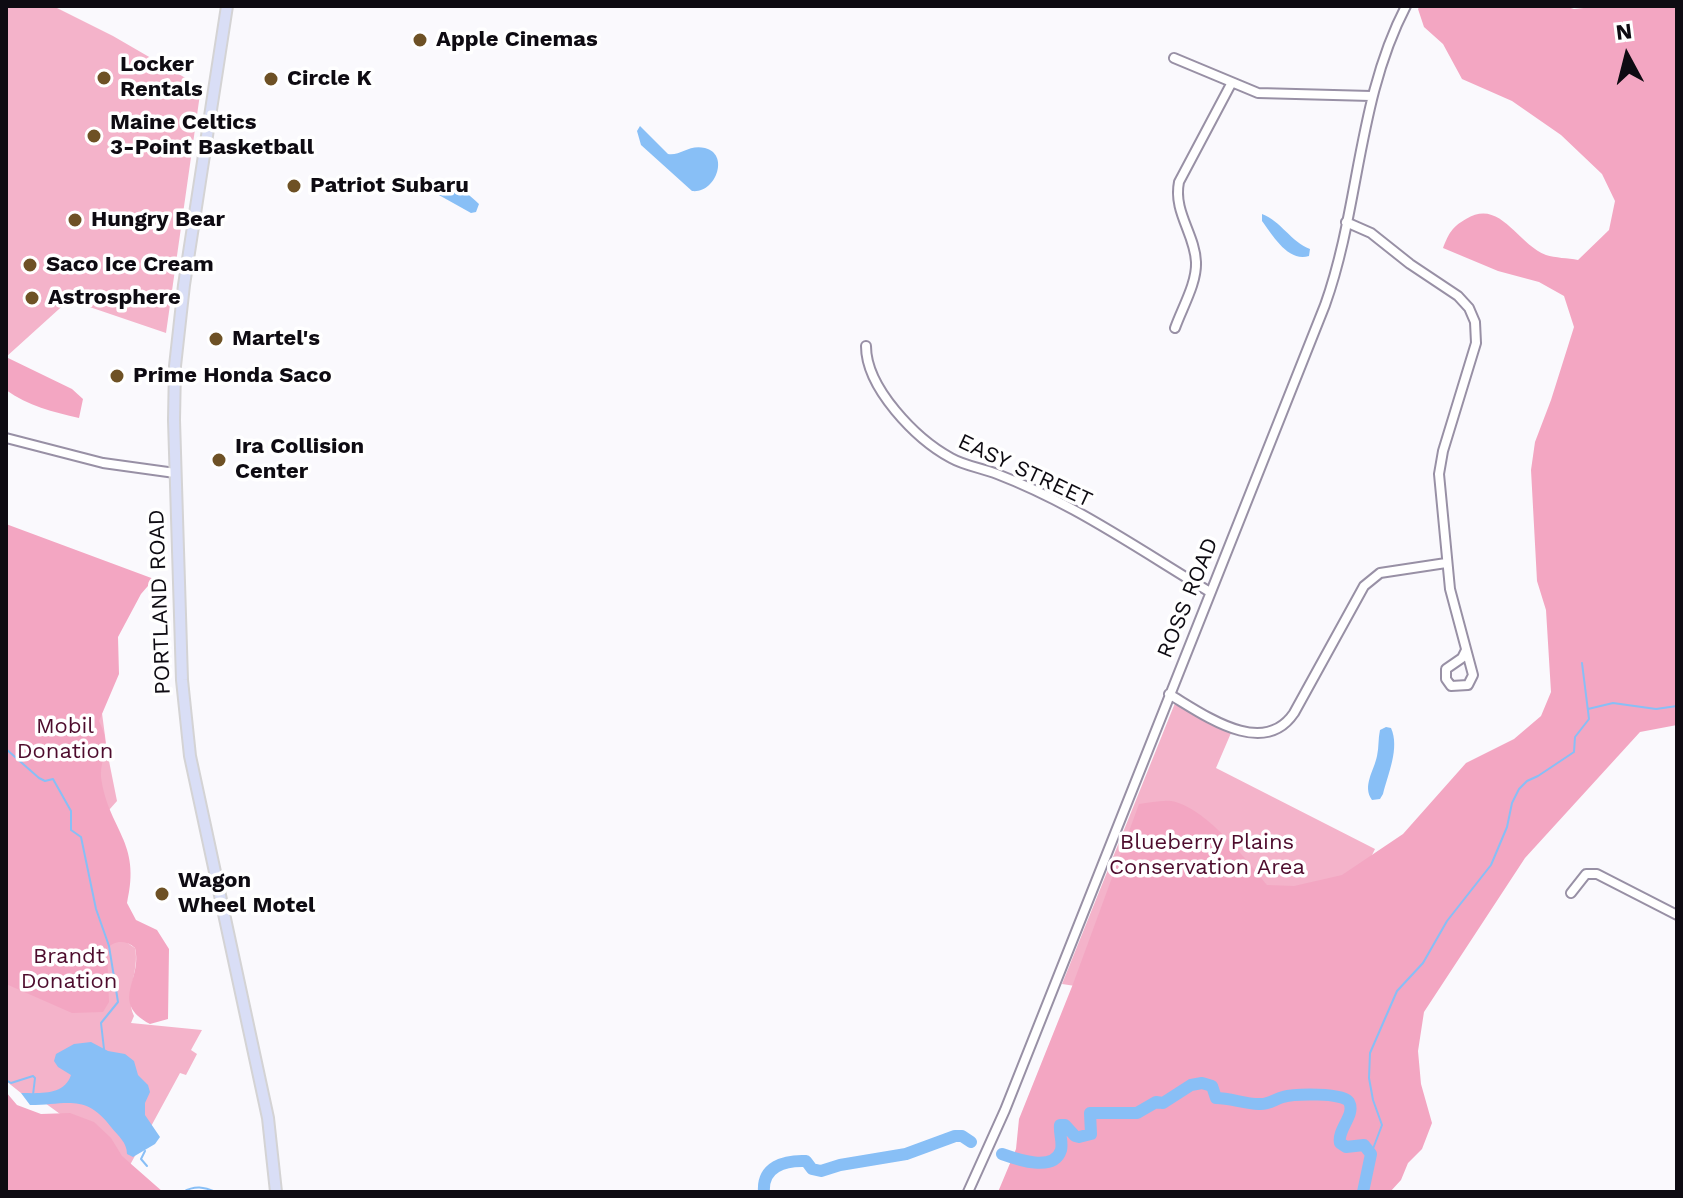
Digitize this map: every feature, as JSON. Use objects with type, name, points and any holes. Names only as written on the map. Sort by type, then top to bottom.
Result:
[{"type":"main road","name":"PORTLAND ROAD","points":[[227,6],[179,322],[174,380],[182,664],[187,738],[268,1118],[276,1192]]},
{"type":"street","name":"ROSS ROAD","points":[[968,1192],[1005,1110],[1325,305],[1336,269],[1371,96],[1384,52],[1406,6]]},
{"type":"street","points":[[1174,58],[1258,93],[1371,96]]},
{"type":"street","points":[[1175,328],[1193,282],[1196,264],[1180,213],[1179,182],[1231,84]]},
{"type":"street","points":[[1346,222],[1371,233],[1458,296],[1474,318],[1476,343],[1440,464],[1446,563],[1452,602],[1472,670],[1471,681],[1463,687],[1451,686],[1446,679],[1446,669],[1462,658],[1466,650]]},
{"type":"street","name":"EASY STREET","points":[[866,346],[870,371],[881,391],[932,446],[957,462],[997,474],[1075,511],[1210,592]]},
{"type":"street","points":[[6,438],[103,463],[175,473]]},
{"type":"street","points":[[1169,694],[1243,732],[1260,734],[1275,730],[1294,713],[1364,586],[1380,573],[1446,563]]},
{"type":"street","points":[[1571,893],[1586,874],[1597,874],[1677,915]]},
{"type":"green space","points":[[6,6],[53,6],[113,36],[201,87],[166,333],[69,300],[6,357]]},
{"type":"green space","points":[[1420,6],[1564,6],[1574,9],[1677,6],[1677,725],[1640,732],[1525,858],[1424,1012],[1418,1051],[1421,1084],[1432,1123],[1422,1149],[1408,1163],[1401,1180],[1390,1192],[998,1192],[1016,1149],[1019,1119],[1073,984],[1139,804],[1171,801],[1197,813],[1224,836],[1267,885],[1294,886],[1342,875],[1403,834],[1466,763],[1514,739],[1541,716],[1551,692],[1546,610],[1537,581],[1531,470],[1535,442],[1574,327],[1564,296],[1539,282],[1498,271],[1443,248],[1457,225],[1478,214],[1489,214],[1546,255],[1578,260],[1609,230],[1615,201],[1602,174],[1561,135],[1512,101],[1462,79],[1443,44],[1424,27],[1418,9]]},
{"type":"green space","points":[[6,357],[72,389],[83,399],[79,418],[50,411],[6,390]]},
{"type":"green space","name":"Mobil Donation","points":[[6,524],[154,579],[141,594],[118,637],[119,674],[99,721],[105,744],[101,777],[130,865],[127,903],[136,920],[157,930],[169,949],[168,1019],[150,1024],[131,1007],[129,999],[135,970],[135,948],[124,942],[107,949],[109,1002],[103,1012],[72,1013],[6,984]]},
{"type":"green space","name":"Brandt Donation","points":[[100,698],[117,801],[109,810],[126,942],[135,948],[136,957],[131,990],[134,1016],[131,1023],[202,1030],[191,1050],[197,1054],[186,1075],[180,1073],[130,1165],[34,1095],[21,1093],[6,1081],[6,752]]},
{"type":"green space","name":"Blueberry Plains Conservation Area","points":[[1175,703],[1231,733],[1216,768],[1375,849],[1305,991],[1082,987],[1062,984]]},
{"type":"green space","points":[[6,1092],[17,1105],[41,1114],[70,1113],[94,1122],[111,1138],[122,1156],[163,1192],[6,1192]]},
{"type":"water","points":[[640,126],[668,154],[699,147],[713,152],[718,165],[713,180],[708,186],[692,191],[641,145],[637,131]]},
{"type":"water","points":[[441,181],[475,200],[479,204],[476,212],[471,213],[437,194],[435,188]]},
{"type":"water","points":[[1262,214],[1310,249],[1309,256],[1294,255],[1282,247],[1262,221]]},
{"type":"water","points":[[1391,728],[1393,736],[1392,761],[1383,794],[1380,799],[1372,800],[1368,784],[1377,756],[1380,730]]},
{"type":"water","points":[[91,1042],[108,1051],[125,1054],[134,1061],[138,1075],[148,1085],[150,1092],[145,1103],[145,1115],[160,1137],[155,1144],[133,1157],[127,1154],[119,1136],[93,1109],[75,1103],[30,1105],[21,1093],[50,1092],[63,1087],[71,1075],[58,1067],[54,1061],[56,1054],[74,1044]]},
{"type":"waterway","points":[[1371,1154],[1382,1125],[1369,1078],[1370,1053],[1397,991],[1423,963],[1447,921],[1491,865],[1519,789],[1574,752],[1575,737],[1589,719],[1582,663]]},
{"type":"waterway","points":[[1588,709],[1613,703],[1656,709],[1677,706]]},
{"type":"waterway","points":[[6,749],[39,778],[45,781],[53,779],[71,811],[71,830],[81,837],[96,909],[109,946],[118,1002],[101,1023],[104,1049]]},
{"type":"waterway","points":[[6,1080],[11,1083],[33,1076],[33,1095]]},
{"type":"waterway","points":[[1002,1154],[1034,1162],[1051,1161],[1061,1150],[1060,1125],[1065,1125],[1075,1136],[1091,1134],[1090,1113],[1137,1113],[1156,1102],[1163,1103],[1191,1085],[1202,1083],[1212,1086],[1216,1098],[1253,1104],[1265,1104],[1289,1096],[1329,1095],[1349,1102],[1350,1112],[1340,1143],[1346,1147],[1364,1145],[1371,1154],[1363,1192]]},
{"type":"waterway","points":[[764,1192],[764,1183],[771,1171],[790,1162],[806,1161],[812,1169],[821,1171],[906,1154],[955,1136],[962,1136],[971,1142]]},
{"type":"waterway","points":[[145,1151],[141,1159],[147,1166]]},
{"type":"waterway","points":[[183,1192],[192,1188],[216,1192]]},
{"type":"place","name":"Apple Cinemas","points":[[420,40]]},
{"type":"place","name":"Locker Rentals","points":[[104,78]]},
{"type":"place","name":"Circle K","points":[[271,79]]},
{"type":"place","name":"Maine Celtics 3-Point Basketball","points":[[94,136]]},
{"type":"place","name":"Patriot Subaru","points":[[294,186]]},
{"type":"place","name":"Hungry Bear","points":[[75,220]]},
{"type":"place","name":"Saco Ice Cream","points":[[30,265]]},
{"type":"place","name":"Astrosphere","points":[[32,298]]},
{"type":"place","name":"Martel's","points":[[216,339]]},
{"type":"place","name":"Prime Honda Saco","points":[[117,376]]},
{"type":"place","name":"Ira Collision Center","points":[[219,460]]},
{"type":"place","name":"Wagon Wheel Motel","points":[[162,894]]}]
